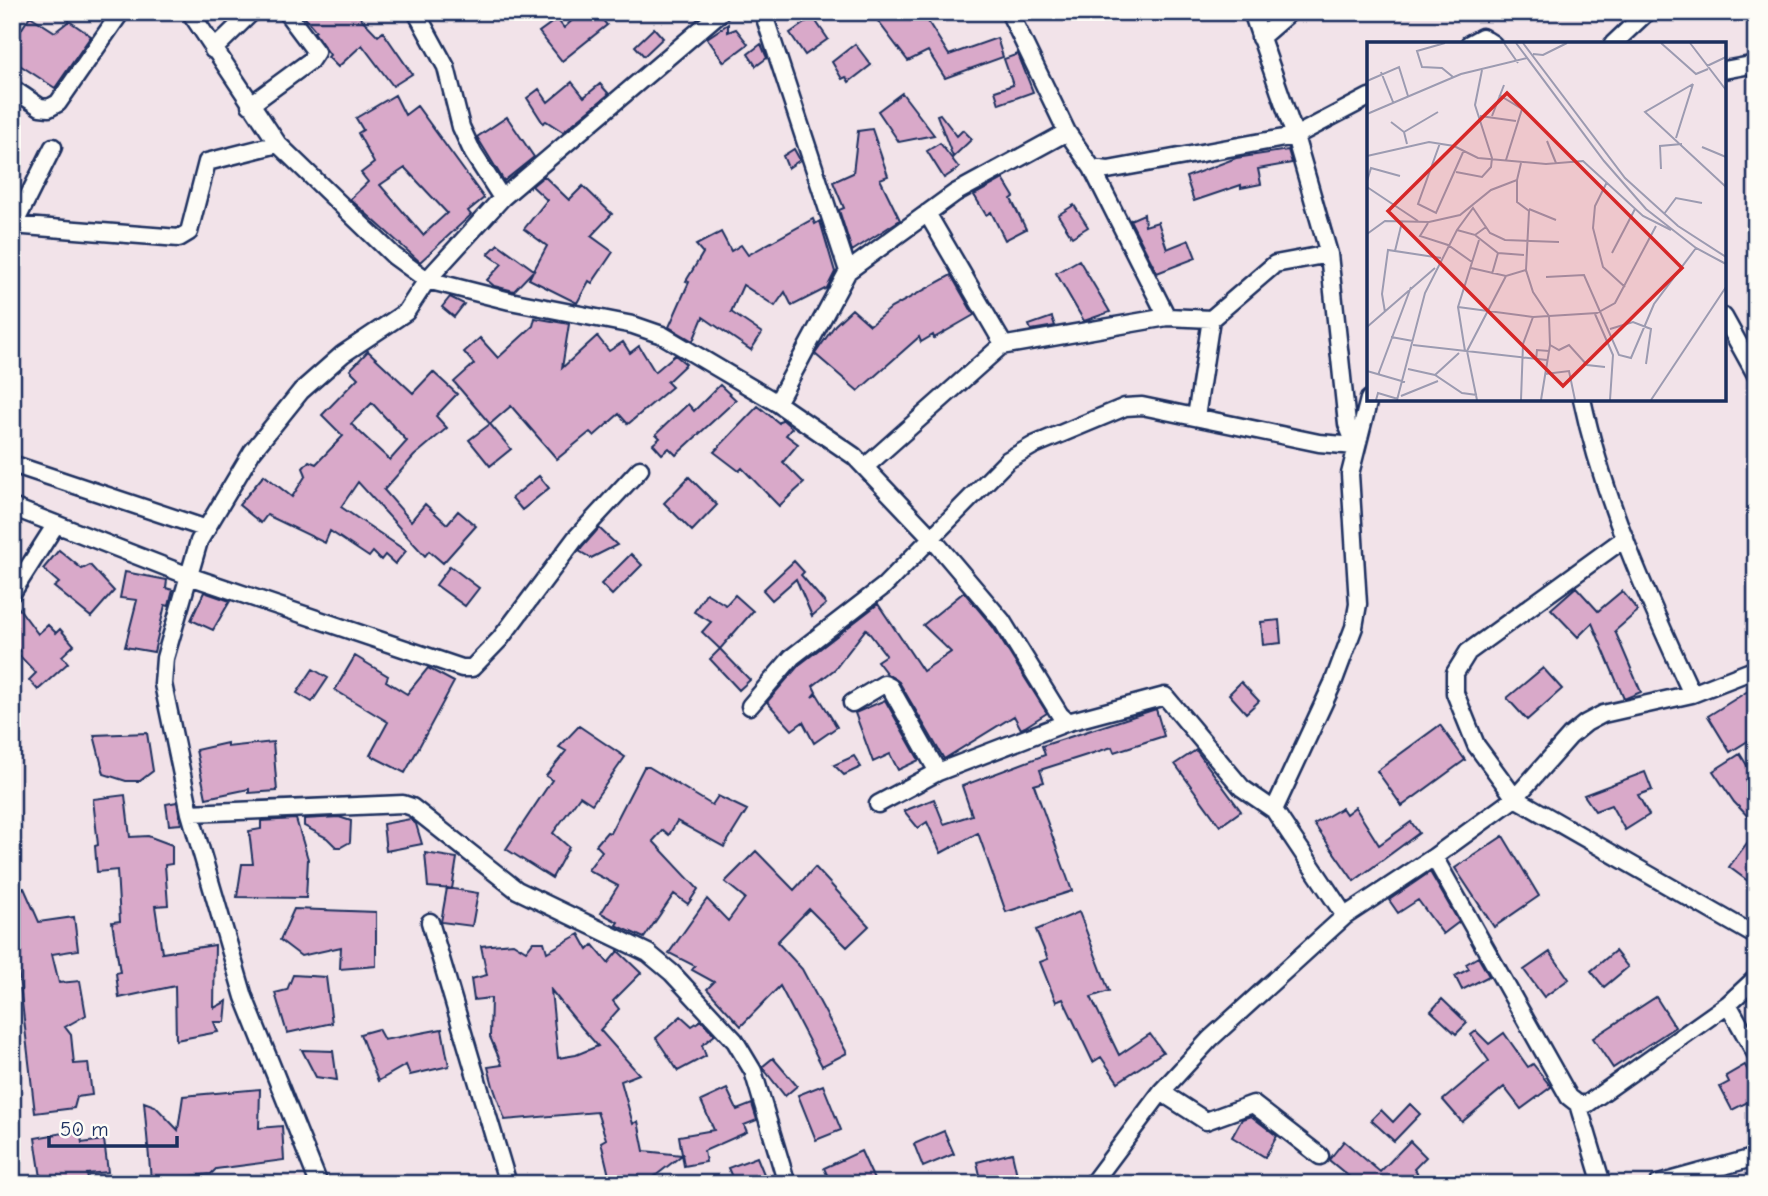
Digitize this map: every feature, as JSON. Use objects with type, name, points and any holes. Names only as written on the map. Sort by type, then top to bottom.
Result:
[{"type":"street","points":[[12,88],[40,107],[49,108],[58,103],[121,12]]},
{"type":"street","points":[[190,12],[278,144],[394,256],[427,280],[510,301],[633,325],[662,335],[777,403],[866,467],[930,536],[1002,621],[1060,715],[1068,722]]},
{"type":"street","points":[[213,50],[252,12]]},
{"type":"street","points":[[250,105],[310,61],[316,52],[286,12]]},
{"type":"street","points":[[415,12],[446,67],[461,127],[473,153],[502,198]]},
{"type":"street","points":[[318,1184],[244,997],[190,813],[163,684],[165,658],[199,541],[252,452],[302,391],[344,354],[406,312],[427,280],[502,198],[721,12]]},
{"type":"street","points":[[763,12],[848,271]]},
{"type":"street","points":[[1009,12],[1068,132],[1092,168],[1167,317]]},
{"type":"street","points":[[1252,12],[1295,136],[1329,254],[1347,424],[1356,446]]},
{"type":"street","points":[[1260,38],[1290,12]]},
{"type":"street","points":[[1615,42],[1645,13]]},
{"type":"street","points":[[1473,42],[1482,37],[1490,42]]},
{"type":"street","points":[[1726,70],[1756,64]]},
{"type":"street","points":[[1092,168],[1108,170],[1295,136],[1367,98]]},
{"type":"street","points":[[777,403],[848,271],[984,175],[1068,132]]},
{"type":"street","points":[[53,147],[13,225],[179,238],[189,232],[207,162],[278,144]]},
{"type":"street","points":[[927,213],[1001,340],[1001,346]]},
{"type":"street","points":[[1196,416],[1211,319],[1275,264],[1329,254]]},
{"type":"street","points":[[866,467],[1001,346],[1167,317],[1211,319]]},
{"type":"street","points":[[1726,321],[1756,374]]},
{"type":"street","points":[[1274,810],[1333,683],[1354,626],[1358,604],[1350,474],[1368,401]]},
{"type":"street","points":[[1582,401],[1590,436],[1625,538],[1692,694]]},
{"type":"street","points":[[750,706],[792,657],[884,586],[930,536],[1008,460],[1034,445],[1125,407],[1142,406],[1319,443],[1356,446]]},
{"type":"street","points":[[12,464],[207,529]]},
{"type":"street","points":[[12,507],[189,576],[462,668],[472,668],[500,639],[575,539],[640,469]]},
{"type":"street","points":[[12,593],[56,524]]},
{"type":"street","points":[[1625,538],[1468,652],[1455,673],[1455,693],[1476,745],[1515,798],[1756,936]]},
{"type":"street","points":[[1092,1184],[1161,1092],[1210,1040],[1345,916],[1434,857],[1515,798],[1586,723],[1603,714],[1692,694],[1756,669]]},
{"type":"street","points":[[852,703],[884,684],[890,687],[938,772]]},
{"type":"street","points":[[878,804],[938,772],[1068,722],[1165,696],[1242,788],[1274,810],[1345,916]]},
{"type":"street","points":[[190,813],[403,804],[412,807],[517,890],[648,953],[672,973],[741,1051],[753,1071],[788,1184]]},
{"type":"street","points":[[1434,857],[1569,1097],[1577,1104],[1602,1184]]},
{"type":"street","points":[[430,922],[508,1184]]},
{"type":"street","points":[[1577,1104],[1587,1104],[1728,1004],[1756,978]]},
{"type":"street","points":[[1728,1004],[1756,1054]]},
{"type":"street","points":[[1161,1092],[1206,1121],[1252,1104],[1320,1156]]},
{"type":"street","points":[[1658,1184],[1756,1157]]},
{"type":"building","points":[[300,12],[355,12],[378,36],[383,32],[412,74],[393,86],[362,45],[338,67],[328,57],[330,55],[314,32],[316,31]]},
{"type":"building","points":[[581,12],[596,12],[607,25],[562,61],[539,32],[557,19],[564,28]]},
{"type":"building","points":[[871,12],[922,12],[949,55],[997,38],[1003,57],[945,78],[928,51],[908,61]]},
{"type":"building","points":[[30,16],[55,32],[69,21],[91,36],[55,88],[12,60],[12,44]]},
{"type":"building","points":[[813,17],[828,39],[805,55],[790,33]]},
{"type":"building","points":[[728,24],[728,32],[736,29],[748,44],[724,62],[707,38]]},
{"type":"building","points":[[654,28],[663,38],[644,56],[635,46]]},
{"type":"building","points":[[761,44],[767,58],[756,66],[748,54]]},
{"type":"building","points":[[855,44],[871,65],[849,82],[846,77],[842,79],[832,62]]},
{"type":"building","points":[[1018,54],[1033,92],[999,104],[995,91],[1013,85],[1004,59]]},
{"type":"building","points":[[572,82],[584,97],[600,84],[609,94],[563,132],[546,121],[543,123],[527,98],[539,89],[548,102]]},
{"type":"building","points":[[902,93],[934,135],[899,142],[878,111]]},
{"type":"building","points":[[395,95],[405,115],[417,106],[484,198],[468,211],[471,215],[420,262],[350,199],[368,182],[361,173],[374,163],[358,133],[363,130],[356,118]],"holes":[[[405,168],[447,213],[423,235],[380,185]]]},
{"type":"building","points":[[940,114],[957,136],[963,130],[972,139],[953,157],[937,115]]},
{"type":"building","points":[[507,117],[534,157],[504,181],[477,137]]},
{"type":"building","points":[[872,129],[888,176],[880,179],[900,220],[852,251],[839,210],[844,208],[833,182],[853,173],[858,131]]},
{"type":"building","points":[[940,143],[959,168],[944,178],[927,151]]},
{"type":"building","points":[[794,149],[800,160],[788,168],[783,156]]},
{"type":"building","points":[[1288,150],[1292,163],[1258,169],[1261,184],[1241,188],[1241,185],[1194,201],[1186,177],[1236,158]]},
{"type":"building","points":[[544,176],[569,200],[583,186],[612,214],[591,236],[613,252],[592,283],[589,281],[577,303],[529,279],[533,271],[514,291],[494,286],[487,280],[502,264],[488,254],[498,244],[534,270],[547,246],[524,229],[547,200],[532,186]]},
{"type":"building","points":[[1003,179],[1014,197],[1011,199],[1026,229],[1005,240],[991,212],[986,215],[974,195]]},
{"type":"building","points":[[1074,205],[1088,227],[1072,237],[1058,215]]},
{"type":"building","points":[[1144,214],[1145,226],[1158,222],[1167,249],[1189,240],[1196,258],[1157,273],[1130,220]]},
{"type":"building","points":[[813,219],[815,224],[820,221],[835,272],[827,288],[792,306],[785,292],[775,306],[743,285],[731,312],[762,333],[751,350],[703,317],[693,341],[669,327],[689,282],[686,281],[703,253],[696,245],[721,232],[731,251],[741,245],[748,255]]},
{"type":"building","points":[[1079,260],[1110,312],[1084,321],[1056,273]]},
{"type":"building","points":[[951,275],[974,315],[934,338],[933,335],[921,342],[919,337],[858,391],[815,354],[835,325],[852,309],[870,325],[891,308]]},
{"type":"building","points":[[450,297],[464,304],[454,317],[442,307]]},
{"type":"building","points":[[1052,317],[1055,326],[1031,330],[1029,325]]},
{"type":"building","points":[[535,318],[569,324],[562,368],[597,336],[609,351],[623,342],[630,353],[639,346],[655,372],[675,355],[686,364],[667,382],[672,387],[628,424],[619,414],[594,436],[590,432],[557,459],[511,406],[490,424],[454,382],[474,364],[464,352],[480,338],[498,358],[533,326]]},
{"type":"building","points":[[368,351],[413,393],[433,372],[457,394],[436,416],[447,428],[414,456],[384,490],[411,521],[425,504],[447,524],[458,511],[476,526],[443,563],[429,551],[425,556],[358,482],[341,507],[406,551],[395,564],[385,555],[381,560],[373,552],[369,557],[330,531],[325,543],[267,515],[261,523],[239,505],[264,475],[292,497],[306,475],[303,468],[309,461],[316,464],[343,436],[322,415],[358,378],[350,370]],"holes":[[[372,403],[407,441],[390,460],[351,424]]]},
{"type":"building","points":[[720,385],[736,400],[676,455],[669,448],[662,454],[653,444],[660,438],[656,434],[688,404],[694,411]]},
{"type":"building","points":[[758,406],[779,423],[782,419],[792,428],[786,435],[798,444],[783,462],[804,483],[779,506],[742,468],[739,471],[714,452]]},
{"type":"building","points":[[490,424],[511,449],[490,466],[469,440]]},
{"type":"building","points":[[539,476],[549,488],[522,510],[512,498]]},
{"type":"building","points":[[689,477],[717,505],[692,531],[664,503]]},
{"type":"building","points":[[599,528],[617,545],[591,558],[579,551]]},
{"type":"building","points":[[59,550],[82,569],[90,565],[114,591],[91,617],[54,587],[59,583],[43,569]]},
{"type":"building","points":[[631,554],[642,565],[612,595],[601,584]]},
{"type":"building","points":[[794,561],[804,572],[801,575],[826,604],[812,616],[796,579],[772,600],[763,590]]},
{"type":"building","points":[[450,566],[479,588],[465,606],[436,585]]},
{"type":"building","points":[[125,572],[167,580],[166,588],[173,590],[169,606],[165,605],[154,652],[125,647],[137,600],[120,598]]},
{"type":"building","points":[[1576,587],[1598,611],[1622,591],[1638,611],[1615,631],[1641,692],[1624,699],[1592,623],[1578,637],[1551,609]]},
{"type":"building","points":[[204,592],[230,601],[213,630],[191,620]]},
{"type":"building","points":[[964,592],[993,627],[1047,713],[1025,727],[1021,729],[1014,716],[944,759],[899,682],[887,674],[877,661],[886,655],[866,629],[835,669],[813,686],[816,692],[812,697],[817,694],[837,727],[814,743],[803,722],[792,730],[767,702],[799,665],[878,604],[923,671],[951,652],[923,625]]},
{"type":"building","points":[[706,593],[726,605],[735,595],[753,611],[720,649],[702,632],[711,622],[694,612]]},
{"type":"building","points":[[12,603],[15,603],[38,634],[48,625],[56,633],[60,629],[74,645],[62,656],[68,663],[38,690],[29,680],[36,673],[17,653],[20,651],[12,641]]},
{"type":"building","points":[[1279,620],[1281,643],[1263,645],[1261,622]]},
{"type":"building","points":[[720,649],[750,680],[739,690],[710,659]]},
{"type":"building","points":[[355,656],[388,676],[386,681],[407,694],[428,668],[454,682],[405,773],[370,755],[388,722],[335,690]]},
{"type":"building","points":[[1543,668],[1562,689],[1527,720],[1507,698]]},
{"type":"building","points":[[313,669],[328,678],[312,702],[297,693]]},
{"type":"building","points":[[1241,682],[1259,701],[1246,713],[1229,694]]},
{"type":"building","points":[[1756,686],[1756,736],[1730,752],[1708,716]]},
{"type":"building","points":[[885,700],[919,760],[898,770],[890,754],[873,762],[855,713]]},
{"type":"building","points":[[1156,709],[1164,736],[1114,752],[1112,747],[1040,770],[1044,782],[1034,785],[1072,891],[1006,912],[978,833],[941,853],[927,822],[918,828],[904,811],[934,799],[944,824],[972,815],[962,786],[1045,755],[1042,746]]},
{"type":"building","points":[[1440,725],[1465,760],[1402,806],[1377,771]]},
{"type":"building","points":[[579,726],[625,757],[592,804],[580,796],[553,833],[569,847],[552,878],[506,849],[552,780],[546,776],[566,751],[559,747]]},
{"type":"building","points":[[147,733],[153,771],[140,781],[126,781],[104,774],[94,735]]},
{"type":"building","points":[[273,742],[277,791],[249,793],[249,789],[206,798],[196,750],[227,743],[227,747]]},
{"type":"building","points":[[1196,750],[1241,811],[1220,826],[1175,764]]},
{"type":"building","points":[[1740,754],[1753,775],[1746,780],[1756,790],[1756,825],[1734,802],[1713,771]]},
{"type":"building","points":[[854,756],[861,767],[844,775],[834,765]]},
{"type":"building","points":[[644,767],[649,767],[712,805],[718,796],[747,810],[724,847],[677,821],[669,835],[663,830],[653,841],[698,889],[688,904],[674,894],[644,938],[616,925],[618,922],[601,913],[618,886],[588,870],[602,851],[596,845],[607,832],[610,833]]},
{"type":"building","points":[[1645,772],[1652,790],[1638,795],[1649,815],[1625,830],[1611,805],[1595,811],[1584,795]]},
{"type":"building","points":[[125,795],[130,837],[148,836],[172,845],[172,864],[165,865],[168,905],[155,906],[162,953],[215,945],[214,1008],[227,1001],[225,1022],[214,1022],[218,1032],[176,1040],[175,986],[119,998],[116,973],[120,972],[112,922],[120,921],[117,870],[97,872],[95,846],[98,845],[93,799]]},
{"type":"building","points":[[177,802],[181,824],[169,825],[166,804]]},
{"type":"building","points":[[1355,807],[1379,845],[1411,822],[1419,833],[1354,881],[1314,824],[1342,808],[1346,814]]},
{"type":"building","points":[[339,817],[351,821],[350,842],[341,847],[336,847],[327,838],[304,826],[304,819]]},
{"type":"building","points":[[296,819],[308,859],[306,898],[237,897],[242,864],[253,864],[249,831],[261,829],[261,821]]},
{"type":"building","points":[[410,819],[416,824],[422,844],[386,851],[383,824]]},
{"type":"building","points":[[1756,831],[1756,887],[1729,867]]},
{"type":"building","points":[[1503,836],[1539,896],[1494,927],[1455,868]]},
{"type":"building","points":[[756,851],[794,890],[815,867],[869,926],[847,947],[809,909],[777,942],[802,969],[847,1053],[822,1066],[780,986],[741,1026],[707,989],[714,982],[692,970],[695,966],[669,953],[707,899],[728,921],[745,898],[725,882]]},
{"type":"building","points":[[425,853],[457,858],[452,889],[428,887]]},
{"type":"building","points":[[1430,872],[1459,922],[1443,934],[1418,900],[1398,913],[1389,900]]},
{"type":"building","points":[[24,888],[39,922],[74,917],[78,950],[52,954],[59,983],[80,981],[86,1015],[65,1027],[71,1035],[74,1064],[88,1063],[92,1095],[77,1097],[74,1108],[35,1113],[17,960],[12,961],[12,889]]},
{"type":"building","points":[[447,888],[478,893],[472,926],[441,922]]},
{"type":"building","points":[[294,909],[376,912],[376,966],[340,969],[341,947],[301,956],[280,940]]},
{"type":"building","points":[[1079,912],[1109,991],[1091,997],[1119,1055],[1150,1034],[1163,1052],[1118,1082],[1101,1057],[1093,1062],[1063,999],[1056,1002],[1040,962],[1048,959],[1036,930]]},
{"type":"building","points":[[579,934],[588,950],[593,945],[608,963],[618,951],[641,973],[613,1001],[619,1009],[600,1030],[639,1074],[621,1081],[633,1124],[638,1121],[644,1151],[682,1155],[645,1184],[611,1184],[601,1142],[606,1139],[597,1112],[505,1120],[488,1067],[502,1065],[490,1037],[491,998],[474,1000],[471,979],[487,975],[481,946],[513,943],[526,951],[533,942],[544,942],[547,952]],"holes":[[[551,990],[598,1046],[576,1055],[558,1058]]]},
{"type":"building","points":[[1615,951],[1628,967],[1604,987],[1591,971]]},
{"type":"building","points":[[1550,952],[1569,979],[1544,997],[1524,970]]},
{"type":"building","points":[[1478,957],[1489,976],[1462,990],[1455,976],[1469,969],[1466,964]]},
{"type":"building","points":[[293,975],[326,977],[332,1023],[287,1033],[275,993],[287,990]]},
{"type":"building","points":[[1656,997],[1675,1027],[1613,1068],[1593,1038]]},
{"type":"building","points":[[1442,999],[1467,1023],[1456,1034],[1431,1011]]},
{"type":"building","points":[[681,1016],[692,1026],[701,1020],[715,1035],[702,1045],[706,1056],[678,1071],[656,1038]]},
{"type":"building","points":[[378,1029],[384,1040],[442,1029],[449,1066],[410,1075],[406,1065],[378,1081],[360,1034]]},
{"type":"building","points":[[1476,1031],[1489,1044],[1504,1033],[1528,1067],[1533,1064],[1551,1087],[1521,1109],[1504,1087],[1462,1122],[1443,1100],[1489,1061],[1471,1035]]},
{"type":"building","points":[[302,1050],[333,1051],[337,1080],[316,1077]]},
{"type":"building","points":[[773,1058],[797,1086],[785,1096],[762,1067]]},
{"type":"building","points":[[1745,1065],[1748,1071],[1756,1067],[1756,1098],[1732,1110],[1720,1087],[1729,1082],[1726,1076]]},
{"type":"building","points":[[823,1085],[841,1130],[816,1140],[798,1095]]},
{"type":"building","points":[[260,1089],[259,1128],[282,1126],[284,1160],[216,1169],[211,1174],[151,1180],[144,1102],[155,1106],[178,1130],[183,1096]]},
{"type":"building","points":[[727,1089],[737,1110],[752,1104],[757,1120],[744,1125],[747,1132],[704,1151],[706,1162],[684,1166],[679,1136],[714,1130],[701,1101]]},
{"type":"building","points":[[1410,1104],[1420,1114],[1394,1141],[1371,1120],[1381,1110],[1393,1122]]},
{"type":"building","points":[[1251,1116],[1277,1136],[1265,1157],[1232,1137],[1242,1119]]},
{"type":"building","points":[[80,1130],[82,1143],[104,1140],[108,1172],[87,1174],[89,1184],[42,1184],[35,1138]]},
{"type":"building","points":[[944,1131],[954,1154],[923,1167],[914,1144]]},
{"type":"building","points":[[1344,1141],[1380,1172],[1410,1141],[1426,1157],[1414,1169],[1425,1184],[1358,1184],[1329,1160]]},
{"type":"building","points":[[861,1151],[876,1184],[831,1184],[824,1168]]},
{"type":"building","points":[[1012,1153],[1019,1184],[982,1184],[977,1162]]},
{"type":"building","points":[[757,1157],[768,1184],[735,1184],[728,1168]]}]
